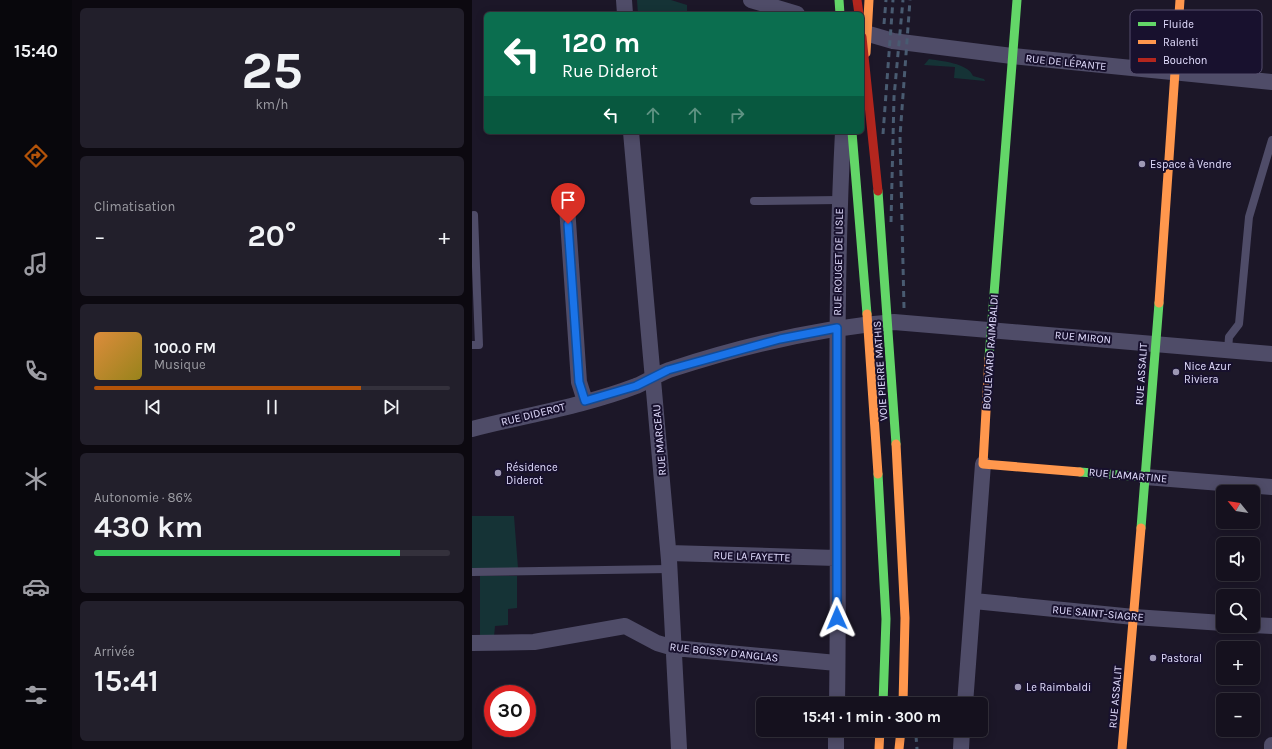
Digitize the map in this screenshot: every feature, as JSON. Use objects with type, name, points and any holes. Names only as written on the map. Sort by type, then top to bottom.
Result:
[{"type":"main road","points":[[840,0],[840,12]]},
{"type":"main road","points":[[857,0],[859,12]]},
{"type":"main road","points":[[865,62],[869,0]]},
{"type":"main road","name":"BOULEVARD RAIMBALDI","points":[[983,464],[991,329],[1017,0]]},
{"type":"main road","name":"RUE ASSALIT","points":[[1179,10],[1180,0]]},
{"type":"main road","name":"VOIE PIERRE MATHIS","points":[[864,54],[893,369],[905,620],[903,697]]},
{"type":"main road","name":"RUE ASSALIT","points":[[1122,749],[1156,344],[1174,74]]},
{"type":"main road","name":"VOIE PIERRE MATHIS","points":[[852,134],[872,372],[886,619],[882,697]]},
{"type":"main road","name":"RUE LAMARTINE","points":[[983,464],[1145,477]]},
{"type":"main road","points":[[879,749],[880,737]]},
{"type":"main road","points":[[899,749],[900,737]]},
{"type":"street","points":[[624,0],[625,12]]},
{"type":"street","points":[[751,0],[790,12]]},
{"type":"street","points":[[840,0],[844,12]]},
{"type":"street","points":[[845,12],[846,0]]},
{"type":"street","name":"RUE DE LÉPANTE","points":[[864,33],[893,41],[1012,56],[1130,68]]},
{"type":"street","name":"RUE DE LÉPANTE","points":[[1194,74],[1272,82]]},
{"type":"street","name":"RUE MARCEAU","points":[[631,134],[668,553],[680,749]]},
{"type":"street","name":"RUE ROUGET DE LISLE","points":[[837,697],[837,328],[839,200],[843,134]]},
{"type":"street","points":[[566,192],[579,382],[585,401]]},
{"type":"street","name":"RUE MIRON","points":[[894,322],[991,329],[1272,354]]},
{"type":"street","name":"RUE DIDEROT","points":[[472,429],[585,401],[636,386],[668,370],[780,339],[837,328],[894,322]]},
{"type":"street","name":"BOULEVARD RAIMBALDI","points":[[966,697],[974,602],[983,464]]},
{"type":"street","name":"RUE LAMARTINE","points":[[1145,477],[1272,487]]},
{"type":"street","name":"RUE LA FAYETTE","points":[[668,553],[836,558]]},
{"type":"street","name":"RUE SAINT-SIAGRE","points":[[974,602],[1134,617],[1216,623]]},
{"type":"street","points":[[1260,625],[1272,626]]},
{"type":"street","name":"RUE BOISSY D'ANGLAS","points":[[472,643],[534,642],[625,626],[658,643],[674,648],[838,663]]},
{"type":"street","points":[[836,737],[836,749]]},
{"type":"street","points":[[961,749],[962,737]]},
{"type":"lane","points":[[1228,350],[1229,337],[1239,324],[1249,217],[1272,140]]},
{"type":"lane","points":[[754,201],[839,200]]},
{"type":"lane","points":[[472,345],[479,344],[474,215]]},
{"type":"lane","points":[[472,572],[669,569]]},
{"type":"green space","points":[[637,0],[671,0],[687,5],[687,12],[638,12]]},
{"type":"green space","points":[[929,59],[960,65],[966,68],[973,76],[984,79],[985,81],[954,78],[955,67],[924,65]]},
{"type":"green space","points":[[472,516],[514,516],[518,568],[472,569]]},
{"type":"green space","points":[[480,576],[517,576],[517,608],[508,609],[508,625],[495,626],[494,637],[480,637]]},
{"type":"railway","points":[[884,24],[886,0]]},
{"type":"railway","points":[[883,134],[893,0]]},
{"type":"railway","points":[[891,222],[894,97],[903,0]]},
{"type":"railway","points":[[904,308],[900,136],[910,0]]},
{"type":"railway","points":[[916,737],[917,749]]},
{"type":"traffic: fast","points":[[839,0],[840,12]]},
{"type":"traffic: fast","points":[[989,358],[1017,0]]},
{"type":"traffic: fast","points":[[852,134],[867,314]]},
{"type":"traffic: fast","points":[[878,191],[896,444]]},
{"type":"traffic: fast","points":[[1141,528],[1159,303]]},
{"type":"traffic: fast","points":[[1080,472],[1145,477]]},
{"type":"traffic: fast","points":[[878,474],[886,619],[883,697]]},
{"type":"traffic: slow","points":[[866,53],[869,0]]},
{"type":"traffic: slow","points":[[1179,10],[1180,0]]},
{"type":"traffic: slow","points":[[1159,303],[1175,74]]},
{"type":"traffic: slow","points":[[867,314],[878,474]]},
{"type":"traffic: slow","points":[[989,358],[983,464],[1080,472]]},
{"type":"traffic: slow","points":[[896,444],[905,618],[903,697]]},
{"type":"traffic: slow","points":[[1122,749],[1141,528]]},
{"type":"traffic: slow","points":[[879,749],[880,737]]},
{"type":"traffic: slow","points":[[899,749],[900,737]]},
{"type":"traffic: jam","points":[[857,0],[859,12]]},
{"type":"traffic: jam","points":[[864,56],[878,191]]},
{"type":"place","name":"Espace à Vendre","points":[[1142,164]]},
{"type":"place","name":"Nice Azur Riviera","points":[[1176,372]]},
{"type":"place","name":"Résidence Diderot","points":[[498,473]]},
{"type":"place","name":"Pastoral","points":[[1153,658]]},
{"type":"place","name":"Le Raimbaldi","points":[[1018,687]]},
{"type":"route","points":[[568,224],[579,382],[585,401],[636,386],[668,370],[780,339],[837,328],[837,618]]}]
